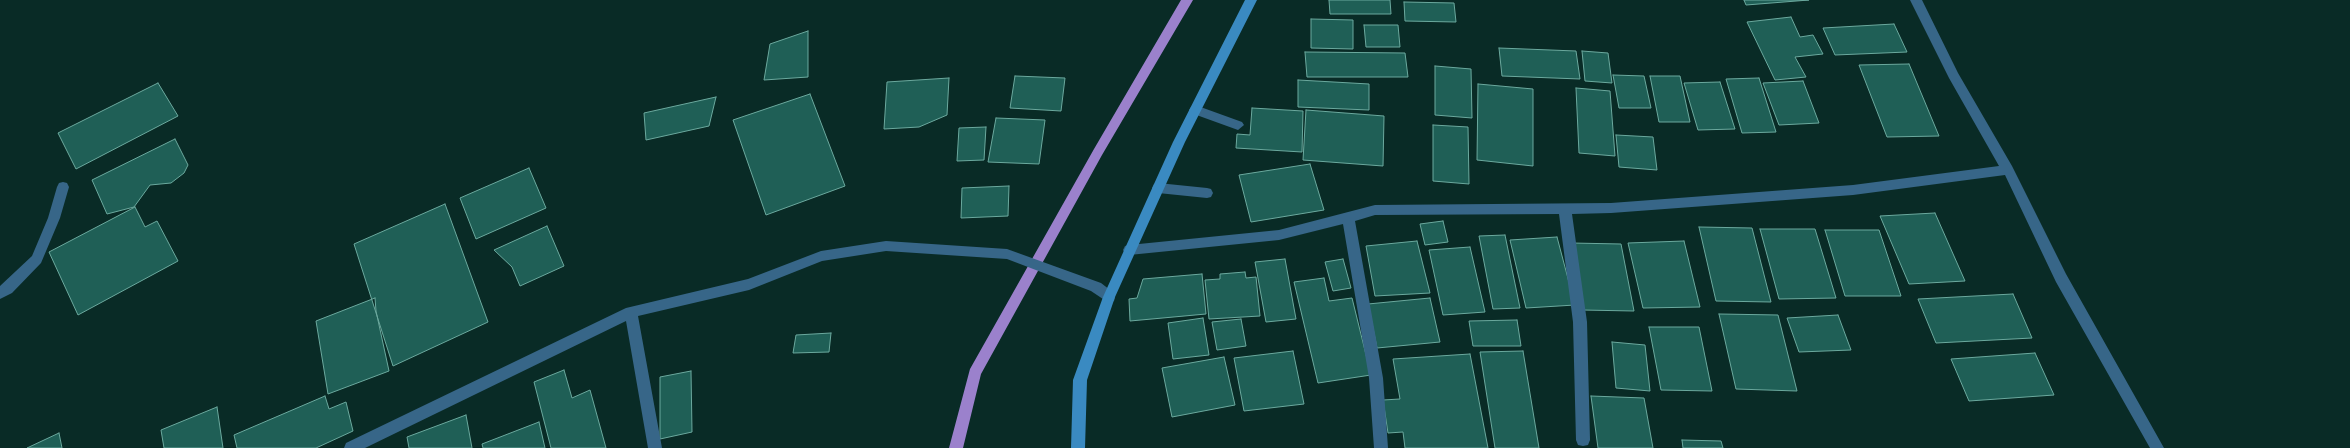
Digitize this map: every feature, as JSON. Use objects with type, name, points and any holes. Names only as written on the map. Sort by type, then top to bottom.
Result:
[{"type":"main road","points":[[1078,448],[1080,380],[1109,297],[1195,110],[1251,0]]},
{"type":"street","points":[[1916,0],[1953,74],[2008,170],[2061,278],[2157,448]]},
{"type":"street","points":[[1195,110],[1238,125]]},
{"type":"street","points":[[1129,250],[1279,235],[1375,210],[1611,208],[1853,190],[2008,170]]},
{"type":"street","points":[[0,293],[7,289],[37,259],[54,218],[63,187]]},
{"type":"street","points":[[1158,188],[1207,193]]},
{"type":"street","points":[[1565,209],[1580,322],[1583,440]]},
{"type":"street","points":[[1348,217],[1376,378],[1380,448]]},
{"type":"street","points":[[351,448],[631,312],[749,284],[821,256],[876,247],[928,248],[1007,254],[1096,287],[1109,297]]},
{"type":"street","points":[[631,312],[655,448]]},
{"type":"building","points":[[1329,0],[1390,0],[1391,14],[1330,14]]},
{"type":"building","points":[[1744,0],[1809,0],[1746,5]]},
{"type":"building","points":[[1404,2],[1454,3],[1456,22],[1405,21]]},
{"type":"building","points":[[1791,17],[1800,37],[1813,35],[1823,54],[1795,57],[1806,77],[1775,80],[1747,22]]},
{"type":"building","points":[[1311,19],[1353,20],[1353,49],[1311,48]]},
{"type":"building","points":[[1894,24],[1907,52],[1835,55],[1823,28]]},
{"type":"building","points":[[1364,25],[1398,25],[1400,47],[1366,47]]},
{"type":"building","points":[[808,31],[808,77],[764,80],[770,44]]},
{"type":"building","points":[[1499,48],[1576,51],[1580,79],[1502,76]]},
{"type":"building","points":[[1582,51],[1608,53],[1612,83],[1585,81]]},
{"type":"building","points":[[1305,52],[1405,53],[1408,77],[1307,77]]},
{"type":"building","points":[[1909,64],[1939,136],[1887,137],[1859,65]]},
{"type":"building","points":[[1435,66],[1471,69],[1472,118],[1435,115]]},
{"type":"building","points":[[1613,75],[1644,76],[1651,108],[1619,108]]},
{"type":"building","points":[[1015,76],[1065,78],[1061,111],[1010,108]]},
{"type":"building","points":[[1650,76],[1680,76],[1690,122],[1659,122]]},
{"type":"building","points":[[949,78],[947,115],[919,127],[884,129],[887,82]]},
{"type":"building","points":[[1759,78],[1776,132],[1742,133],[1726,79]]},
{"type":"building","points":[[1298,80],[1369,84],[1369,110],[1298,107]]},
{"type":"building","points":[[1803,81],[1819,123],[1779,125],[1763,83]]},
{"type":"building","points":[[1720,82],[1735,129],[1698,130],[1684,83]]},
{"type":"building","points":[[158,83],[178,116],[76,169],[58,133]]},
{"type":"building","points":[[1478,84],[1533,89],[1533,166],[1477,160]]},
{"type":"building","points":[[1576,88],[1610,91],[1615,156],[1579,153]]},
{"type":"building","points":[[810,94],[845,186],[766,215],[733,120]]},
{"type":"building","points":[[716,97],[709,126],[646,140],[644,113]]},
{"type":"building","points":[[1252,108],[1303,111],[1302,152],[1236,148],[1237,134],[1250,135]]},
{"type":"building","points":[[1306,110],[1384,116],[1383,166],[1303,160]]},
{"type":"building","points":[[996,118],[1045,120],[1039,164],[988,162]]},
{"type":"building","points":[[1433,125],[1468,127],[1469,184],[1433,181]]},
{"type":"building","points":[[986,127],[984,160],[957,161],[959,128]]},
{"type":"building","points":[[1616,135],[1653,137],[1657,170],[1619,167]]},
{"type":"building","points":[[175,139],[188,165],[184,173],[171,183],[150,185],[134,207],[107,214],[92,180]]},
{"type":"building","points":[[1310,164],[1324,210],[1251,222],[1239,175]]},
{"type":"building","points":[[529,168],[546,208],[476,239],[460,198]]},
{"type":"building","points":[[1009,186],[1008,216],[961,218],[962,188]]},
{"type":"building","points":[[445,204],[488,322],[393,366],[354,244]]},
{"type":"building","points":[[135,207],[145,227],[157,221],[178,261],[78,315],[49,252]]},
{"type":"building","points":[[1935,213],[1965,281],[1909,284],[1880,216]]},
{"type":"building","points":[[1443,221],[1448,242],[1425,245],[1420,224]]},
{"type":"building","points":[[547,226],[564,266],[520,286],[512,267],[494,250]]},
{"type":"building","points":[[1699,227],[1752,228],[1771,302],[1716,301]]},
{"type":"building","points":[[1760,229],[1815,229],[1836,298],[1779,299]]},
{"type":"building","points":[[1825,230],[1879,230],[1901,296],[1845,296]]},
{"type":"building","points":[[1505,235],[1520,308],[1493,309],[1479,236]]},
{"type":"building","points":[[1557,237],[1575,305],[1526,308],[1510,240]]},
{"type":"building","points":[[1417,241],[1430,293],[1375,296],[1366,246]]},
{"type":"building","points":[[1684,241],[1700,307],[1643,308],[1628,243]]},
{"type":"building","points":[[1571,243],[1621,244],[1634,311],[1582,310]]},
{"type":"building","points":[[1470,247],[1485,312],[1443,315],[1429,250]]},
{"type":"building","points":[[1285,259],[1296,319],[1266,322],[1255,262]]},
{"type":"building","points":[[1343,259],[1351,288],[1333,291],[1325,262]]},
{"type":"building","points":[[1245,272],[1246,278],[1256,277],[1260,316],[1209,319],[1205,280],[1220,279],[1220,274]]},
{"type":"building","points":[[1202,274],[1206,314],[1130,321],[1129,299],[1137,298],[1143,279]]},
{"type":"building","points":[[1324,278],[1329,301],[1352,298],[1371,375],[1318,383],[1294,282]]},
{"type":"building","points":[[2013,294],[2032,338],[1936,343],[1918,299]]},
{"type":"building","points":[[375,298],[389,371],[328,394],[316,321]]},
{"type":"building","points":[[1430,298],[1440,342],[1377,348],[1368,304]]},
{"type":"building","points":[[1719,314],[1778,315],[1797,391],[1736,389]]},
{"type":"building","points":[[1838,315],[1851,350],[1799,352],[1787,318]]},
{"type":"building","points":[[1203,318],[1209,355],[1173,359],[1168,323]]},
{"type":"building","points":[[1241,319],[1246,346],[1217,350],[1212,322]]},
{"type":"building","points":[[1517,320],[1521,346],[1473,346],[1469,321]]},
{"type":"building","points":[[1649,327],[1699,327],[1712,391],[1661,390]]},
{"type":"building","points":[[831,333],[829,352],[793,353],[796,335]]},
{"type":"building","points":[[1612,342],[1645,345],[1650,391],[1616,388]]},
{"type":"building","points":[[1293,351],[1304,404],[1244,411],[1234,358]]},
{"type":"building","points":[[1523,351],[1539,448],[1495,448],[1480,352]]},
{"type":"building","points":[[2035,353],[2054,395],[1969,401],[1951,359]]},
{"type":"building","points":[[1470,354],[1488,448],[1405,448],[1403,432],[1388,433],[1383,400],[1400,399],[1393,359]]},
{"type":"building","points":[[1224,357],[1235,405],[1172,417],[1162,368]]},
{"type":"building","points":[[564,370],[572,398],[590,390],[606,448],[551,448],[534,382]]},
{"type":"building","points":[[691,371],[692,432],[660,439],[660,377]]},
{"type":"building","points":[[325,396],[329,409],[346,402],[353,431],[316,448],[237,448],[234,435]]},
{"type":"building","points":[[1591,396],[1644,398],[1653,448],[1598,448]]},
{"type":"building","points":[[217,407],[223,448],[164,448],[161,430]]},
{"type":"building","points":[[466,415],[472,448],[409,448],[407,437]]},
{"type":"building","points":[[539,422],[545,448],[483,448],[482,444]]},
{"type":"building","points":[[59,433],[62,448],[27,448]]},
{"type":"building","points":[[1682,440],[1721,441],[1723,448],[1683,448]]},
{"type":"waterway","points":[[956,448],[975,373],[1098,152],[1187,0]]}]
